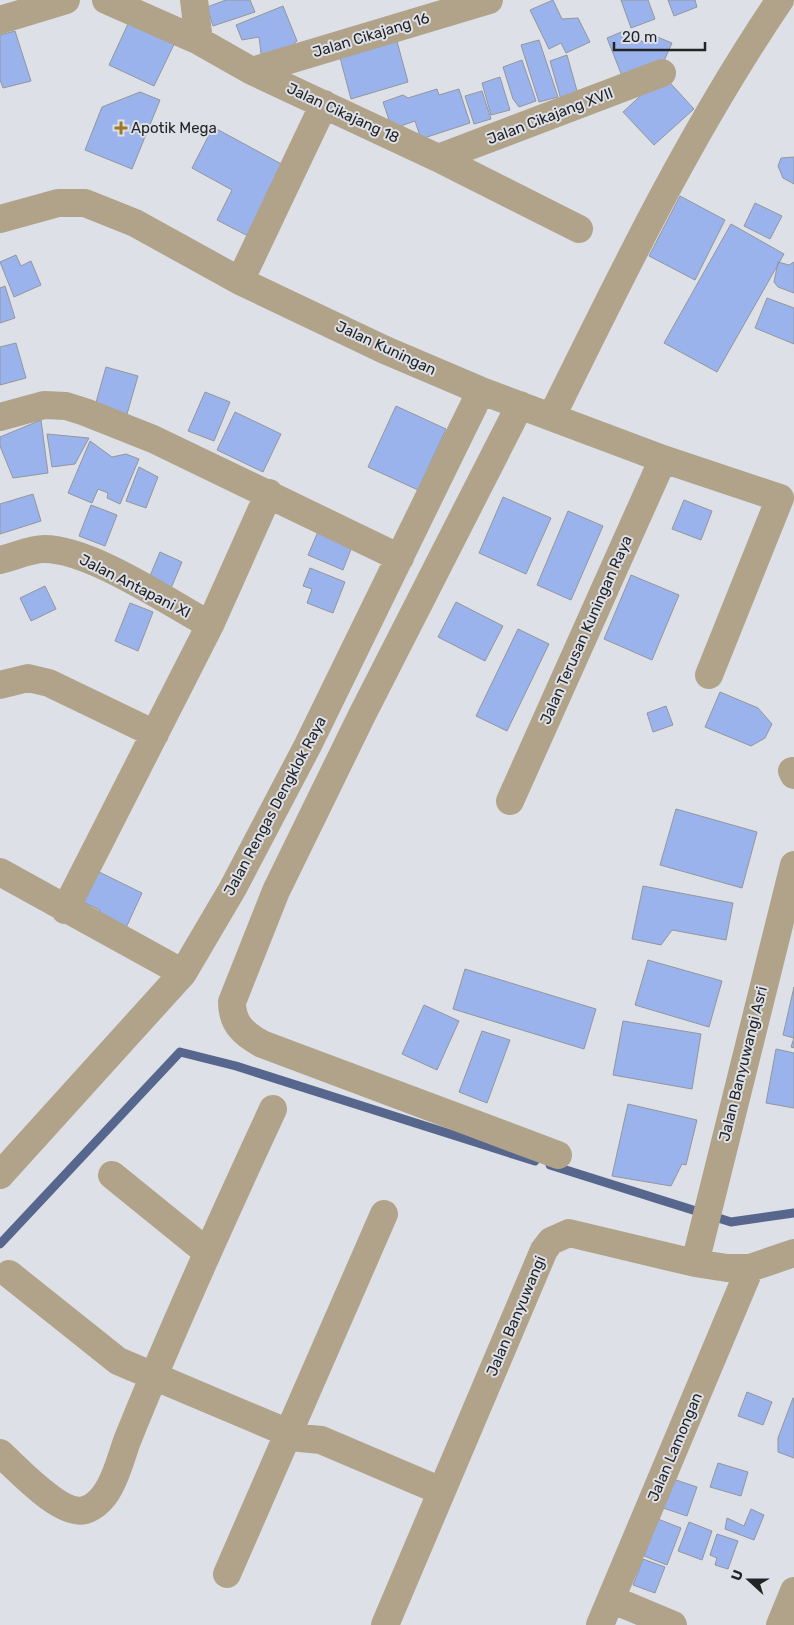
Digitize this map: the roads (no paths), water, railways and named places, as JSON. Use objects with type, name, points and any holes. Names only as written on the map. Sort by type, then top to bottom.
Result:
[{"type":"street","points":[[0,20],[66,0]]},
{"type":"street","name":"Jalan Cikajang 18","points":[[106,0],[199,41],[252,71],[438,158],[579,229]]},
{"type":"street","points":[[194,0],[199,41]]},
{"type":"street","name":"Jalan Cikajang 16","points":[[252,71],[489,0]]},
{"type":"street","points":[[552,416],[640,237],[738,61],[780,0]]},
{"type":"street","name":"Jalan Cikajang XVII","points":[[438,158],[662,73]]},
{"type":"street","points":[[240,281],[324,104]]},
{"type":"street","name":"Jalan Kuningan","points":[[0,219],[58,203],[85,203],[135,223],[240,281],[385,350],[479,390],[663,459],[787,495]]},
{"type":"street","name":"Jalan Rengas Dengklok Raya","points":[[2,1169],[183,973],[233,888],[295,771],[400,558],[479,390]]},
{"type":"street","points":[[0,417],[44,405],[66,406],[153,439],[269,493],[400,558]]},
{"type":"street","points":[[520,405],[362,714],[276,891],[232,1002],[232,1013],[237,1025],[262,1044],[558,1155]]},
{"type":"street","name":"Jalan Terusan Kuningan Raya","points":[[510,801],[663,459]]},
{"type":"street","points":[[66,910],[210,625],[269,493]]},
{"type":"street","points":[[709,675],[787,495]]},
{"type":"street","name":"Jalan Antapani XI","points":[[0,560],[44,549],[74,554],[116,573],[210,625]]},
{"type":"street","points":[[0,685],[28,678],[49,683],[155,734]]},
{"type":"street","name":"Jalan Banyuwangi Asri","points":[[695,1264],[713,1183],[794,865]]},
{"type":"street","points":[[0,872],[183,973]]},
{"type":"street","points":[[0,1453],[54,1501],[70,1509],[84,1510],[92,1507],[108,1492],[154,1375],[207,1252],[273,1109]]},
{"type":"street","points":[[112,1175],[207,1252]]},
{"type":"street","points":[[227,1574],[294,1436],[384,1214]]},
{"type":"street","name":"Jalan Banyuwangi","points":[[385,1625],[544,1250],[551,1241],[569,1233],[695,1264],[727,1268],[750,1268],[794,1253]]},
{"type":"street","name":"Jalan Lamongan","points":[[600,1625],[750,1268]]},
{"type":"street","points":[[9,1274],[118,1361],[294,1436],[314,1455],[438,1499]]},
{"type":"street","points":[[780,1625],[794,1591]]},
{"type":"street","points":[[611,1599],[673,1625]]},
{"type":"waterway","points":[[0,1244],[180,1052],[236,1066],[535,1161]]},
{"type":"waterway","points":[[550,1165],[731,1222],[794,1213]]},
{"type":"place","name":"Apotik Mega","points":[[121,128]]}]
